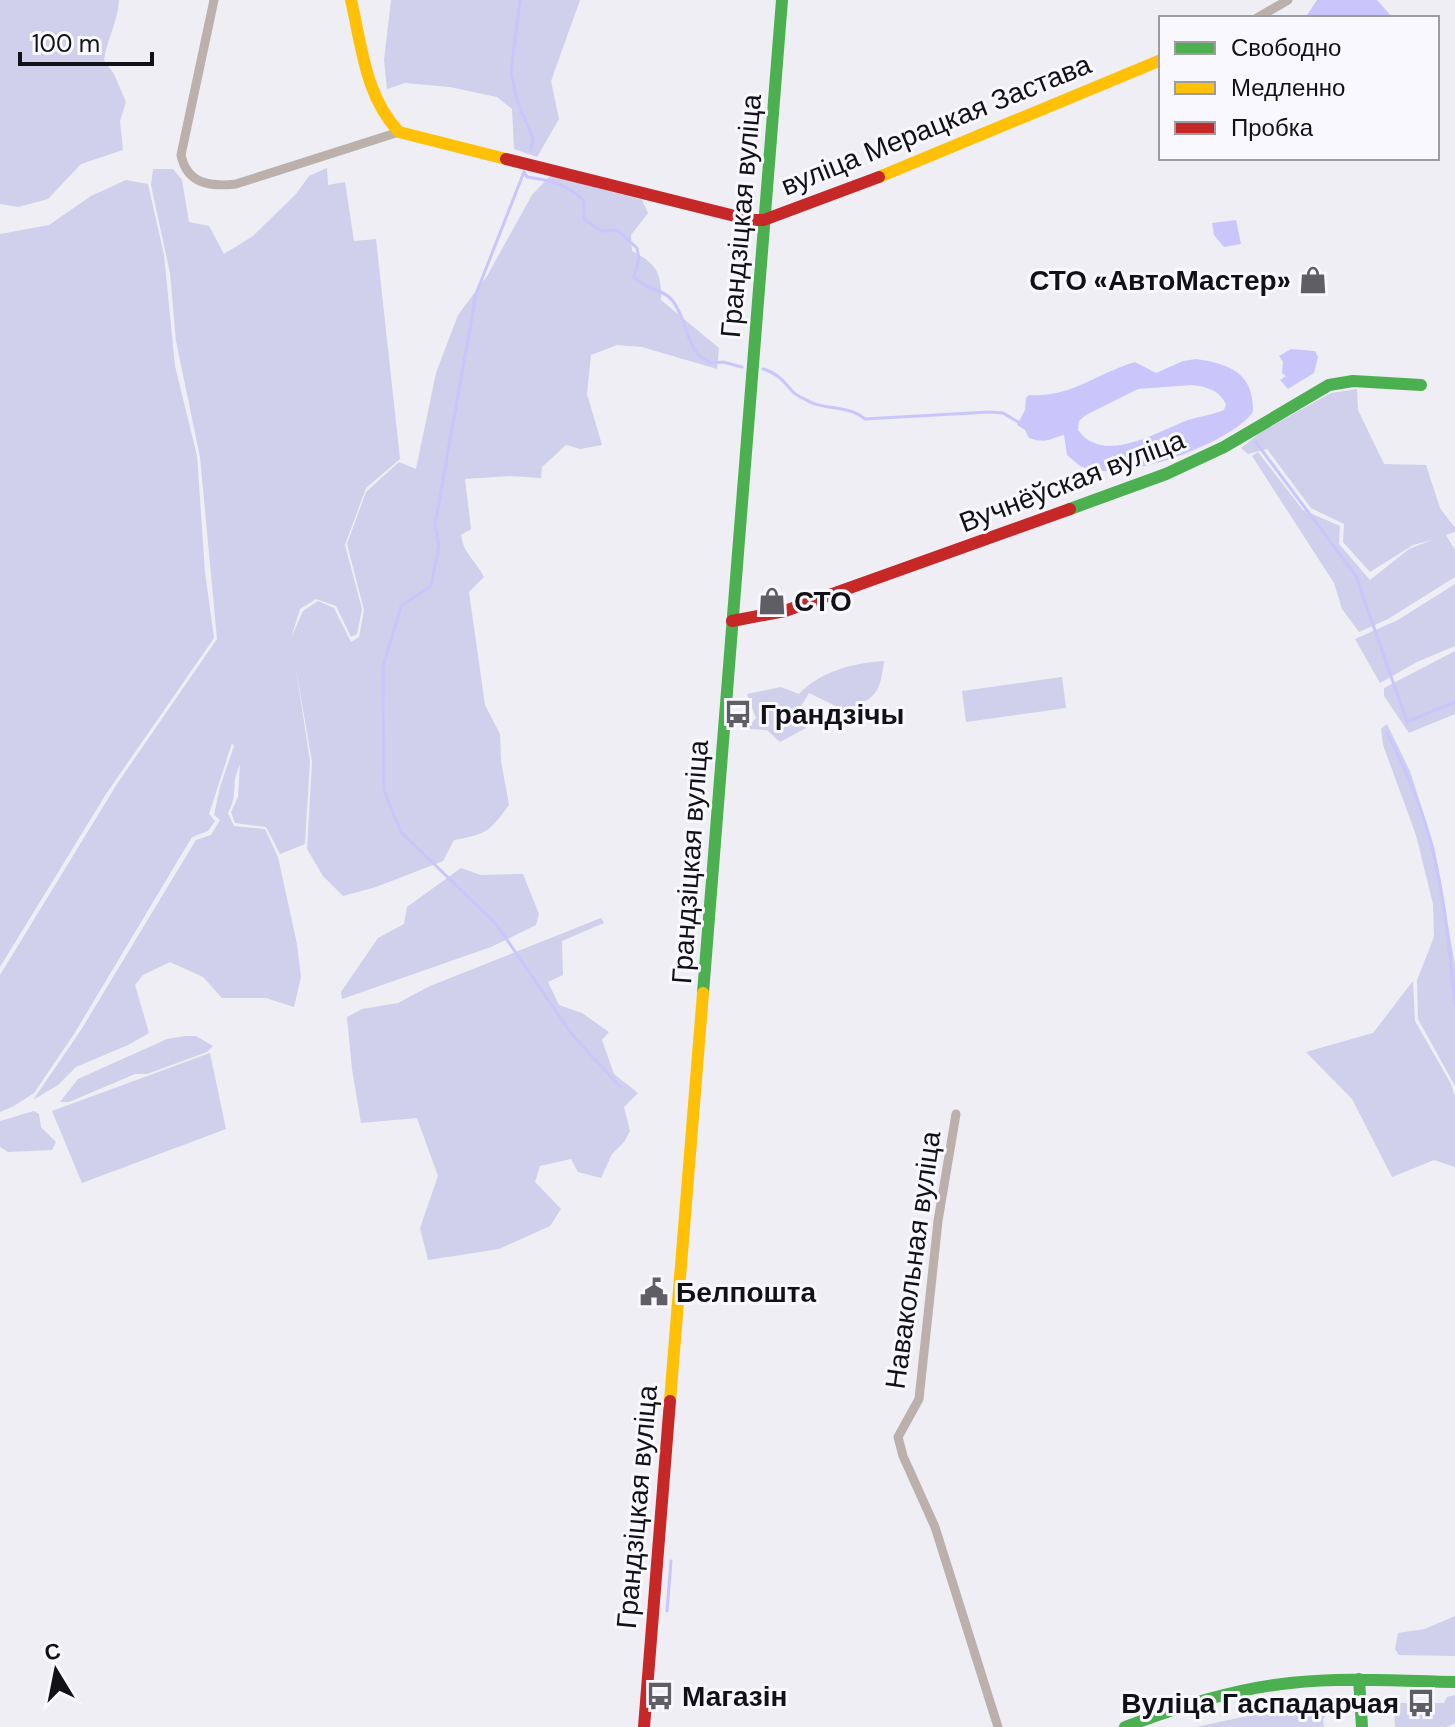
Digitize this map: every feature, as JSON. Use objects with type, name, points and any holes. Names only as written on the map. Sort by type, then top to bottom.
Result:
[{"type":"main road","points":[[351,0],[375,97],[387,122],[399,132]]},
{"type":"main road","name":"Грандзіцкая вуліца","points":[[644,1727],[782,0]]},
{"type":"main road","name":"вуліца Мерацкая Застава","points":[[399,132],[751,220],[764,220],[930,158],[1159,61]]},
{"type":"main road","name":"Вучнёўская вуліца","points":[[732,621],[785,611],[1166,474],[1224,447],[1329,385],[1348,380],[1421,385]]},
{"type":"main road","points":[[1359,1679],[1362,1727]]},
{"type":"main road","points":[[1125,1727],[1197,1702],[1261,1687],[1359,1679],[1455,1682]]},
{"type":"street","points":[[214,0],[181,155],[183,166],[195,180],[209,185],[236,184],[399,132]]},
{"type":"street","points":[[1260,16],[1288,0]]},
{"type":"street","name":"Навакольная вуліца","points":[[956,1114],[938,1221],[919,1399],[898,1437],[903,1456],[935,1527],[998,1727]]},
{"type":"shaded area","points":[[0,0],[119,0],[104,60],[126,102],[120,121],[123,150],[81,164],[48,199],[18,207],[0,204]]},
{"type":"shaded area","points":[[391,0],[580,0],[551,81],[559,119],[537,157],[514,149],[512,109],[497,97],[450,87],[405,83],[387,89],[384,60]]},
{"type":"shaded area","points":[[1317,0],[1377,0],[1391,16],[1306,16]]},
{"type":"shaded area","points":[[327,168],[328,185],[345,182],[354,241],[376,239],[400,459],[366,488],[345,545],[362,609],[357,634],[351,637],[336,606],[316,599],[300,609],[291,638],[303,611],[318,601],[334,608],[351,642],[359,637],[364,610],[347,544],[366,492],[399,462],[416,469],[436,373],[458,315],[487,276],[532,195],[551,175],[642,200],[648,213],[631,235],[632,251],[656,270],[661,300],[719,348],[717,369],[642,347],[617,345],[591,355],[587,394],[602,445],[580,449],[566,445],[542,467],[541,478],[510,476],[465,479],[471,529],[461,535],[467,552],[484,577],[469,592],[485,705],[500,734],[501,761],[509,805],[492,826],[474,836],[454,840],[443,861],[376,887],[343,896],[323,876],[307,849],[312,762],[295,663],[310,761],[305,844],[280,854],[266,827],[235,823],[231,812],[238,797],[240,765],[228,813],[234,826],[265,829],[278,857],[301,977],[294,1007],[266,998],[222,998],[203,977],[170,962],[143,975],[135,985],[149,1033],[76,1067],[58,1085],[33,1100],[81,1030],[196,840],[211,835],[220,820],[214,815],[234,746],[232,743],[209,814],[215,821],[208,831],[192,837],[74,1034],[34,1093],[0,1112],[0,975],[117,784],[217,639],[200,457],[176,341],[170,273],[151,185],[153,169],[173,169],[182,180],[189,222],[209,226],[224,254],[253,236],[296,194],[309,176]]},
{"type":"shaded area","points":[[126,180],[148,184],[164,255],[175,366],[197,456],[205,572],[214,638],[106,794],[0,967],[0,234],[49,225],[91,196]]},
{"type":"shaded area","points":[[1236,220],[1241,244],[1224,247],[1214,235],[1212,223]]},
{"type":"shaded area","points":[[1291,349],[1315,351],[1318,357],[1314,373],[1288,389],[1280,380],[1286,376],[1282,373],[1283,362],[1279,356]]},
{"type":"shaded area","points":[[1196,359],[1229,368],[1244,379],[1252,399],[1253,412],[1241,424],[1199,448],[1147,466],[1099,471],[1082,467],[1067,455],[1064,435],[1035,440],[1017,425],[1029,395],[1071,389],[1135,362],[1156,373],[1183,361]],"holes":[[[1192,385],[1220,395],[1226,404],[1224,410],[1116,446],[1089,440],[1078,430],[1079,421],[1086,415],[1138,389]]]},
{"type":"shaded area","points":[[1357,389],[1358,410],[1384,464],[1426,465],[1440,508],[1455,528],[1455,532],[1446,535],[1455,550],[1455,577],[1388,619],[1359,632],[1342,609],[1334,583],[1252,456],[1258,452],[1303,510],[1340,526],[1339,544],[1370,580],[1409,549],[1432,540],[1413,545],[1370,572],[1343,542],[1344,524],[1311,508],[1267,449],[1248,454],[1241,448],[1261,432],[1331,393]]},
{"type":"shaded area","points":[[1455,584],[1455,646],[1417,662],[1380,683],[1355,639],[1398,620]]},
{"type":"shaded area","points":[[1455,651],[1455,714],[1409,733],[1384,696],[1384,688]]},
{"type":"shaded area","points":[[884,661],[878,689],[863,702],[844,710],[809,693],[799,709],[806,728],[780,742],[767,730],[747,729],[756,718],[747,694],[781,687],[799,694],[827,674]]},
{"type":"shaded area","points":[[1062,677],[1066,708],[966,722],[962,691]]},
{"type":"shaded area","points":[[1387,724],[1410,771],[1435,850],[1455,965],[1455,1086],[1418,1019],[1417,980],[1434,937],[1433,904],[1416,835],[1383,745],[1381,729]]},
{"type":"shaded area","points":[[461,868],[481,875],[523,874],[539,914],[536,925],[491,947],[342,999],[341,992],[378,938],[404,924],[407,907]]},
{"type":"shaded area","points":[[601,918],[604,923],[562,941],[563,975],[548,982],[559,1005],[582,1013],[609,1032],[602,1040],[614,1074],[638,1093],[624,1107],[630,1131],[612,1154],[601,1178],[578,1172],[571,1159],[540,1166],[535,1182],[561,1209],[550,1226],[499,1249],[428,1260],[420,1228],[438,1176],[417,1118],[361,1123],[347,1017],[362,1009],[398,1003],[430,986]]},
{"type":"shaded area","points":[[1413,981],[1415,1021],[1451,1084],[1455,1097],[1455,1167],[1434,1160],[1392,1177],[1352,1099],[1306,1052],[1373,1033]]},
{"type":"shaded area","points":[[196,1036],[213,1046],[207,1052],[147,1074],[135,1074],[69,1102],[60,1102],[78,1079],[167,1039]]},
{"type":"shaded area","points":[[210,1053],[226,1129],[82,1183],[52,1111]]},
{"type":"shaded area","points":[[34,1111],[39,1114],[41,1127],[56,1142],[52,1150],[8,1152],[0,1147],[0,1121]]},
{"type":"shaded area","points":[[1455,1616],[1455,1656],[1399,1655],[1395,1649],[1398,1633],[1425,1629]]},
{"type":"shaded area","points":[[1455,1695],[1455,1723],[1446,1727],[1395,1727],[1394,1709],[1400,1703],[1415,1703],[1415,1708],[1424,1708],[1424,1703],[1444,1703],[1447,1697]]},
{"type":"shaded area","points":[[1328,1710],[1323,1720],[1324,1727],[1196,1727],[1271,1711]]},
{"type":"waterway","points":[[520,0],[511,71],[517,101],[533,138],[531,150]]},
{"type":"waterway","points":[[620,1087],[571,1033],[496,924],[401,832],[384,791],[383,667],[401,606],[431,586],[439,546],[435,525],[476,294],[524,172],[527,177],[572,191],[584,201],[584,219],[601,231],[617,230],[637,248],[639,258],[634,277],[672,300],[696,352],[711,363],[723,362],[742,367]]},
{"type":"waterway","points":[[763,369],[776,375],[810,402],[851,412],[865,419],[989,412],[1003,413],[1018,422]]},
{"type":"waterway","points":[[1255,441],[1356,576],[1407,722],[1455,702]]},
{"type":"waterway","points":[[1387,733],[1414,792],[1433,850],[1445,916],[1455,1005]]},
{"type":"waterway","points":[[667,1611],[671,1561]]},
{"type":"traffic: fast","points":[[703,993],[782,0]]},
{"type":"traffic: fast","points":[[1070,509],[1166,474],[1224,447],[1329,385],[1353,381],[1421,385]]},
{"type":"traffic: fast","points":[[1359,1679],[1362,1727]]},
{"type":"traffic: fast","points":[[1125,1727],[1206,1700],[1290,1683],[1331,1680],[1455,1682]]},
{"type":"traffic: slow","points":[[351,0],[372,87],[399,132],[506,159]]},
{"type":"traffic: slow","points":[[879,177],[1159,61]]},
{"type":"traffic: slow","points":[[670,1401],[703,993]]},
{"type":"traffic: jam","points":[[506,159],[751,220],[764,220],[879,177]]},
{"type":"traffic: jam","points":[[732,621],[785,611],[1070,509]]},
{"type":"traffic: jam","points":[[644,1727],[670,1401]]},
{"type":"place","name":"СТО «АвтоМастер»","points":[[1313,280]]},
{"type":"place","name":"СТО","points":[[772,601]]},
{"type":"place","name":"Грандзічы","points":[[738,714]]},
{"type":"place","name":"Белпошта","points":[[654,1292]]},
{"type":"place","name":"Магазін","points":[[660,1696]]},
{"type":"place","name":"Вуліца Гаспадарчая","points":[[1421,1703]]}]
